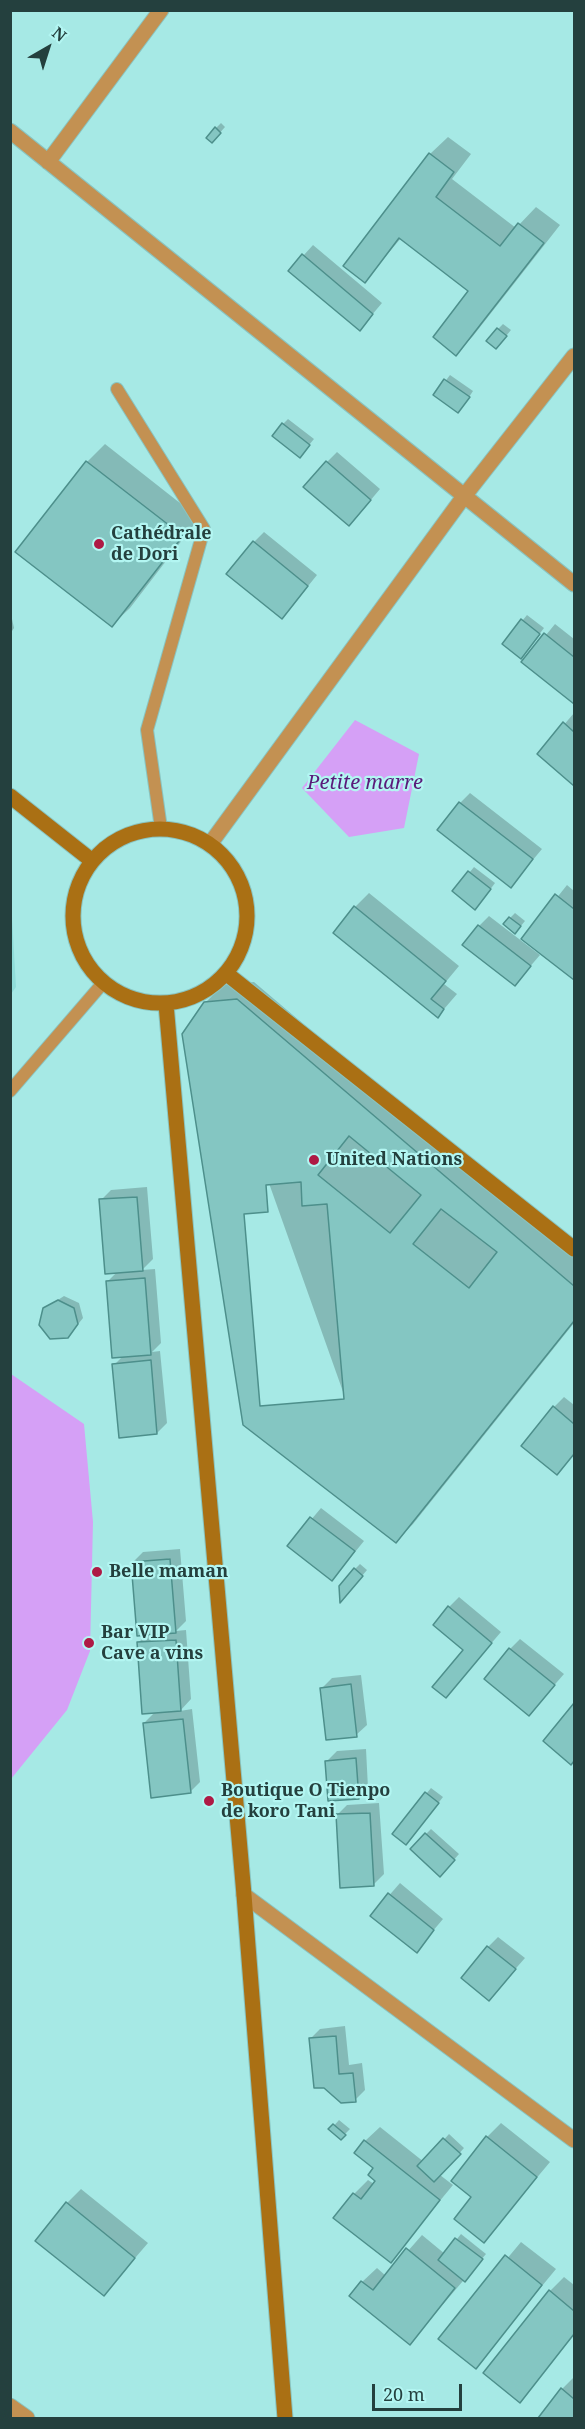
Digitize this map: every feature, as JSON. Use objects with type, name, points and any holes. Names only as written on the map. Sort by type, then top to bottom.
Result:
[{"type":"main road","points":[[10,796],[91,860]]},
{"type":"main road","points":[[160,828],[187,832],[210,844],[231,864],[244,891],[248,920],[242,949],[227,974],[199,995],[166,1004],[132,999],[103,983],[82,956],[72,924],[75,890],[91,860],[111,843],[134,831],[160,828]]},
{"type":"main road","points":[[227,974],[574,1249]]},
{"type":"main road","points":[[166,1004],[244,1895],[285,2418]]},
{"type":"street","points":[[48,162],[161,10]]},
{"type":"street","points":[[10,131],[574,584]]},
{"type":"street","points":[[210,844],[465,495],[574,356]]},
{"type":"street","points":[[244,1895],[574,2140]]},
{"type":"street","points":[[10,2406],[27,2418]]},
{"type":"lane","points":[[117,389],[204,529],[147,730],[160,828]]},
{"type":"lane","points":[[10,1091],[103,983]]},
{"type":"shaded area","points":[[11,900],[16,987],[10,994]]},
{"type":"water","name":"Petite marre","points":[[355,720],[419,754],[404,828],[349,837],[302,788]]},
{"type":"water","points":[[11,1374],[84,1424],[93,1522],[90,1651],[67,1710],[11,1779]]},
{"type":"building","points":[[215,127],[221,133],[212,143],[206,138]]},
{"type":"building","points":[[429,153],[454,172],[436,197],[500,246],[518,223],[544,243],[456,356],[433,337],[468,291],[399,238],[365,283],[343,266]]},
{"type":"building","points":[[302,254],[373,314],[360,331],[288,271]]},
{"type":"building","points":[[497,328],[507,336],[496,349],[486,341]]},
{"type":"building","points":[[444,379],[470,397],[458,413],[433,395]]},
{"type":"building","points":[[282,423],[310,445],[300,458],[272,436]]},
{"type":"building","name":"Cathédrale de Dori","points":[[86,461],[183,536],[112,627],[15,552]]},
{"type":"building","points":[[326,461],[371,500],[349,526],[303,487]]},
{"type":"building","points":[[253,541],[308,586],[282,619],[226,574]]},
{"type":"building","points":[[521,619],[540,634],[521,659],[502,644]]},
{"type":"building","points":[[544,633],[574,657],[574,704],[521,662]]},
{"type":"building","points":[[563,722],[574,732],[574,786],[537,754]]},
{"type":"building","points":[[459,802],[533,859],[511,888],[437,830]]},
{"type":"building","points":[[468,871],[491,889],[475,910],[452,891]]},
{"type":"building","points":[[555,894],[574,909],[574,980],[521,939]]},
{"type":"building","points":[[354,906],[446,981],[431,999],[444,1009],[438,1018],[333,933]]},
{"type":"building","points":[[509,917],[521,926],[515,934],[503,924]]},
{"type":"building","points":[[478,925],[531,966],[515,986],[462,945]]},
{"type":"building","name":"United Nations","points":[[237,999],[574,1286],[574,1321],[396,1543],[243,1425],[182,1034],[204,1002]]},
{"type":"building","points":[[349,1136],[421,1195],[390,1233],[318,1175]]},
{"type":"building","points":[[301,1182],[302,1206],[327,1204],[344,1399],[260,1406],[244,1214],[268,1212],[266,1185]]},
{"type":"building","points":[[137,1197],[143,1271],[105,1274],[99,1199]]},
{"type":"building","points":[[441,1209],[497,1252],[469,1288],[413,1244]]},
{"type":"building","points":[[145,1278],[151,1355],[112,1358],[106,1281]]},
{"type":"building","points":[[58,1300],[74,1308],[78,1324],[68,1338],[50,1339],[39,1325],[43,1308]]},
{"type":"building","points":[[151,1360],[157,1434],[119,1438],[112,1364]]},
{"type":"building","points":[[553,1406],[574,1424],[574,1454],[557,1475],[521,1446]]},
{"type":"building","points":[[310,1517],[355,1551],[332,1581],[287,1546]]},
{"type":"building","points":[[170,1559],[176,1633],[137,1636],[131,1562]]},
{"type":"building","points":[[354,1568],[363,1576],[340,1603],[339,1586]]},
{"type":"building","points":[[448,1606],[492,1643],[446,1698],[432,1687],[463,1650],[433,1625]]},
{"type":"building","points":[[176,1640],[181,1711],[142,1714],[137,1642]]},
{"type":"building","points":[[509,1648],[555,1685],[529,1716],[484,1679]]},
{"type":"building","points":[[351,1684],[357,1737],[326,1740],[320,1688]]},
{"type":"building","points":[[574,1703],[574,1761],[571,1765],[543,1741]]},
{"type":"building","points":[[183,1719],[191,1793],[151,1798],[143,1723]]},
{"type":"building","points":[[356,1758],[359,1799],[328,1801],[325,1761]]},
{"type":"building","points":[[425,1792],[439,1803],[406,1845],[392,1834]]},
{"type":"building","points":[[370,1813],[374,1886],[340,1888],[336,1814]]},
{"type":"building","points":[[425,1833],[455,1860],[440,1877],[410,1849]]},
{"type":"building","points":[[388,1893],[434,1930],[417,1953],[370,1916]]},
{"type":"building","points":[[487,1946],[516,1969],[489,2001],[461,1978]]},
{"type":"building","points":[[336,2036],[339,2074],[353,2073],[356,2102],[341,2103],[324,2088],[314,2088],[309,2038]]},
{"type":"building","points":[[333,2124],[346,2135],[341,2140],[328,2129]]},
{"type":"building","points":[[486,2136],[537,2177],[484,2243],[454,2219],[471,2197],[451,2181]]},
{"type":"building","points":[[443,2138],[461,2154],[434,2182],[417,2166]]},
{"type":"building","points":[[364,2140],[440,2200],[391,2263],[333,2218],[353,2193],[361,2199],[375,2181],[368,2175],[373,2168],[354,2153]]},
{"type":"building","points":[[66,2202],[135,2258],[104,2296],[35,2241]]},
{"type":"building","points":[[455,2238],[483,2259],[465,2282],[438,2260]]},
{"type":"building","points":[[406,2248],[455,2288],[410,2345],[349,2296],[361,2281],[373,2290]]},
{"type":"building","points":[[505,2255],[542,2285],[476,2369],[438,2339]]},
{"type":"building","points":[[549,2290],[574,2311],[574,2334],[520,2403],[483,2373]]},
{"type":"building","points":[[561,2388],[574,2399],[574,2418],[538,2418]]},
{"type":"place","name":"Cathédrale de Dori","points":[[99,544]]},
{"type":"place","name":"United Nations","points":[[314,1160]]},
{"type":"place","name":"Belle maman","points":[[97,1572]]},
{"type":"place","name":"Bar VIP Cave a vins","points":[[89,1643]]},
{"type":"place","name":"Boutique O Tienpo de koro Tani","points":[[209,1801]]}]
